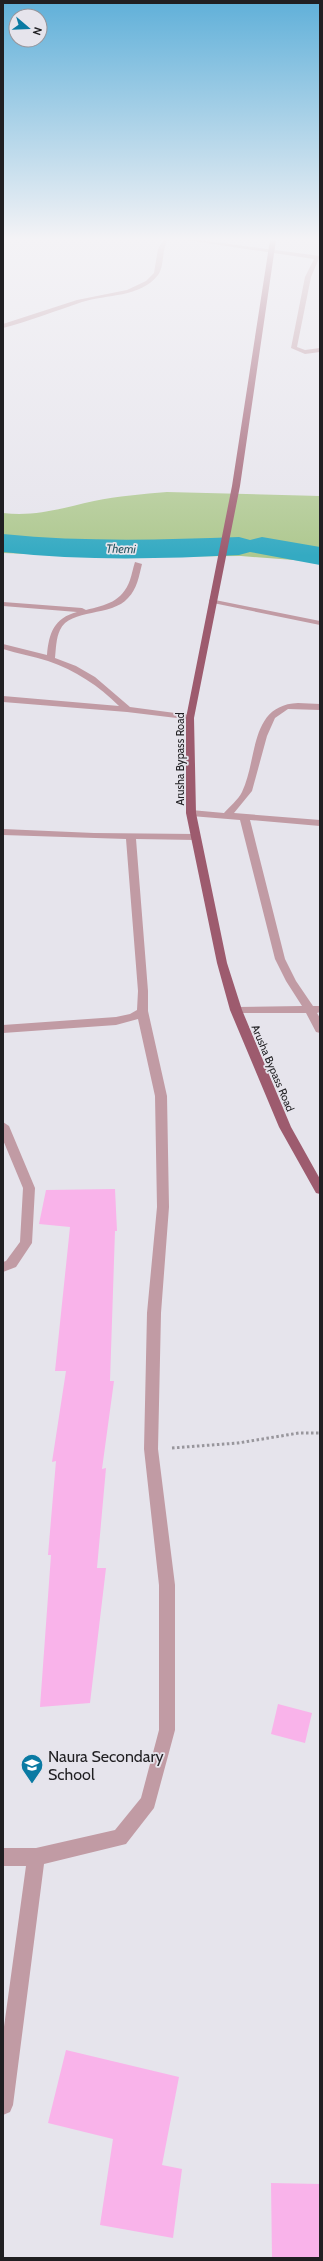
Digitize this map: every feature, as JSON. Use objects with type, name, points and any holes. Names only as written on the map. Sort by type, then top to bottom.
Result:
[{"type":"main road","name":"Arusha Bypass Road","points":[[256,346],[236,486],[190,718],[191,813],[222,963],[236,1010],[285,1127],[320,1190]]},
{"type":"street","points":[[294,346],[294,348],[305,352],[320,350]]},
{"type":"street","points":[[51,659],[56,627],[65,619],[123,601],[134,585],[138,564]]},
{"type":"street","points":[[213,601],[320,623]]},
{"type":"street","points":[[3,604],[90,611]]},
{"type":"street","points":[[3,646],[51,659],[84,673],[110,691],[127,709]]},
{"type":"street","points":[[3,699],[127,709],[190,718]]},
{"type":"street","points":[[227,815],[239,803],[247,789],[254,761],[268,722],[277,711],[295,707],[320,707]]},
{"type":"street","points":[[191,813],[320,823]]},
{"type":"street","points":[[244,816],[250,846],[280,959],[291,981],[315,1009],[320,1029]]},
{"type":"street","points":[[3,832],[195,837]]},
{"type":"street","points":[[3,1857],[36,1856],[120,1838],[148,1802],[167,1730],[167,1585],[151,1449],[154,1313],[163,1207],[161,1096],[142,1011],[143,991],[131,836]]},
{"type":"street","points":[[236,1010],[315,1009]]},
{"type":"street","points":[[3,1029],[116,1021],[134,1017],[142,1011]]},
{"type":"street","points":[[3,1126],[29,1188],[26,1243],[11,1264],[3,1267]]},
{"type":"street","points":[[3,2105],[36,1856]]},
{"type":"path","points":[[151,1449],[238,1443],[299,1433],[320,1432]]},
{"type":"green space","points":[[167,492],[320,496],[320,562],[241,556],[105,557],[3,553],[3,513],[38,513],[112,498]]},
{"type":"building","points":[[115,1189],[117,1231],[115,1231],[110,1381],[114,1381],[102,1469],[106,1468],[97,1568],[106,1568],[90,1703],[40,1707],[51,1555],[48,1555],[56,1461],[52,1462],[66,1371],[55,1371],[70,1227],[39,1224],[46,1190]]},
{"type":"building","points":[[278,1704],[312,1713],[305,1743],[271,1734]]},
{"type":"building","points":[[66,2050],[179,2077],[162,2165],[182,2169],[173,2238],[100,2225],[113,2139],[48,2123]]},
{"type":"building","points":[[271,2183],[320,2184],[320,2258],[272,2258]]},
{"type":"waterway","name":"Themi","points":[[3,543],[49,548],[151,550],[239,546]]},
{"type":"waterway","name":"Themi","points":[[262,546],[320,556]]},
{"type":"place","name":"Naura Secondary School","points":[[32,1784]]}]
